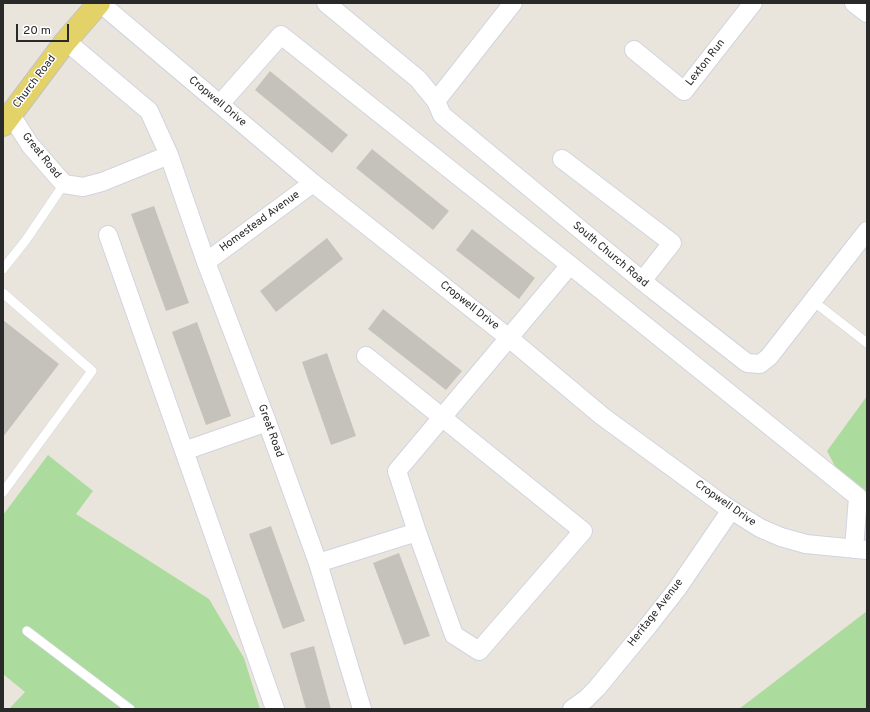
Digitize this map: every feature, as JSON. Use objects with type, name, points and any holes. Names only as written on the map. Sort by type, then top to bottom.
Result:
[{"type":"main road","name":"Church Road","points":[[7,120],[66,41],[100,3]]},
{"type":"street","name":"Cropwell Drive","points":[[100,3],[313,183],[509,338],[602,416],[731,510],[760,528],[782,537],[806,544],[860,550]]},
{"type":"street","name":"South Church Road","points":[[326,3],[418,80],[436,101],[442,115],[642,281],[747,363],[760,364],[769,357],[867,231]]},
{"type":"street","points":[[436,101],[513,3]]},
{"type":"street","name":"Lexton Run","points":[[634,50],[684,91],[753,3]]},
{"type":"street","points":[[854,3],[867,13]]},
{"type":"street","points":[[220,104],[281,36],[570,265],[858,497],[860,550]]},
{"type":"street","name":"Great Road","points":[[66,41],[149,111],[169,155],[206,262],[268,422],[318,563],[362,709]]},
{"type":"street","name":"Great Road","points":[[7,120],[64,184],[82,187],[102,182],[169,155]]},
{"type":"street","points":[[562,159],[672,243],[642,281]]},
{"type":"street","name":"Homestead Avenue","points":[[206,262],[313,183]]},
{"type":"street","points":[[108,235],[275,709]]},
{"type":"street","points":[[366,356],[443,418],[583,531],[479,651],[454,635],[417,532],[398,471],[443,418],[570,265]]},
{"type":"street","points":[[184,451],[268,422]]},
{"type":"street","name":"Heritage Avenue","points":[[572,709],[586,699],[597,688],[648,626],[677,589],[731,510]]},
{"type":"street","points":[[318,563],[417,532]]},
{"type":"lane","points":[[3,269],[26,240],[64,184]]},
{"type":"lane","points":[[3,293],[92,371],[3,492]]},
{"type":"lane","points":[[813,301],[867,343]]},
{"type":"lane","points":[[27,631],[130,709]]},
{"type":"green space","points":[[867,396],[867,527],[827,451]]},
{"type":"green space","points":[[48,455],[93,491],[76,514],[209,599],[244,658],[260,709],[9,709],[25,692],[3,674],[3,515]]},
{"type":"green space","points":[[867,611],[867,709],[739,709]]},
{"type":"building","points":[[270,71],[348,135],[332,153],[255,90]]},
{"type":"building","points":[[372,149],[449,211],[433,230],[356,168]]},
{"type":"building","points":[[154,206],[189,303],[166,311],[131,214]]},
{"type":"building","points":[[472,229],[535,278],[519,299],[456,250]]},
{"type":"building","points":[[327,238],[343,259],[276,312],[260,291]]},
{"type":"building","points":[[383,309],[462,371],[446,390],[368,329]]},
{"type":"building","points":[[3,320],[59,364],[3,437]]},
{"type":"building","points":[[197,322],[231,416],[206,425],[172,332]]},
{"type":"building","points":[[327,353],[356,436],[331,445],[302,362]]},
{"type":"building","points":[[271,526],[305,621],[283,629],[249,534]]},
{"type":"building","points":[[399,553],[430,636],[404,645],[373,563]]},
{"type":"building","points":[[314,646],[331,709],[306,709],[290,653]]}]
